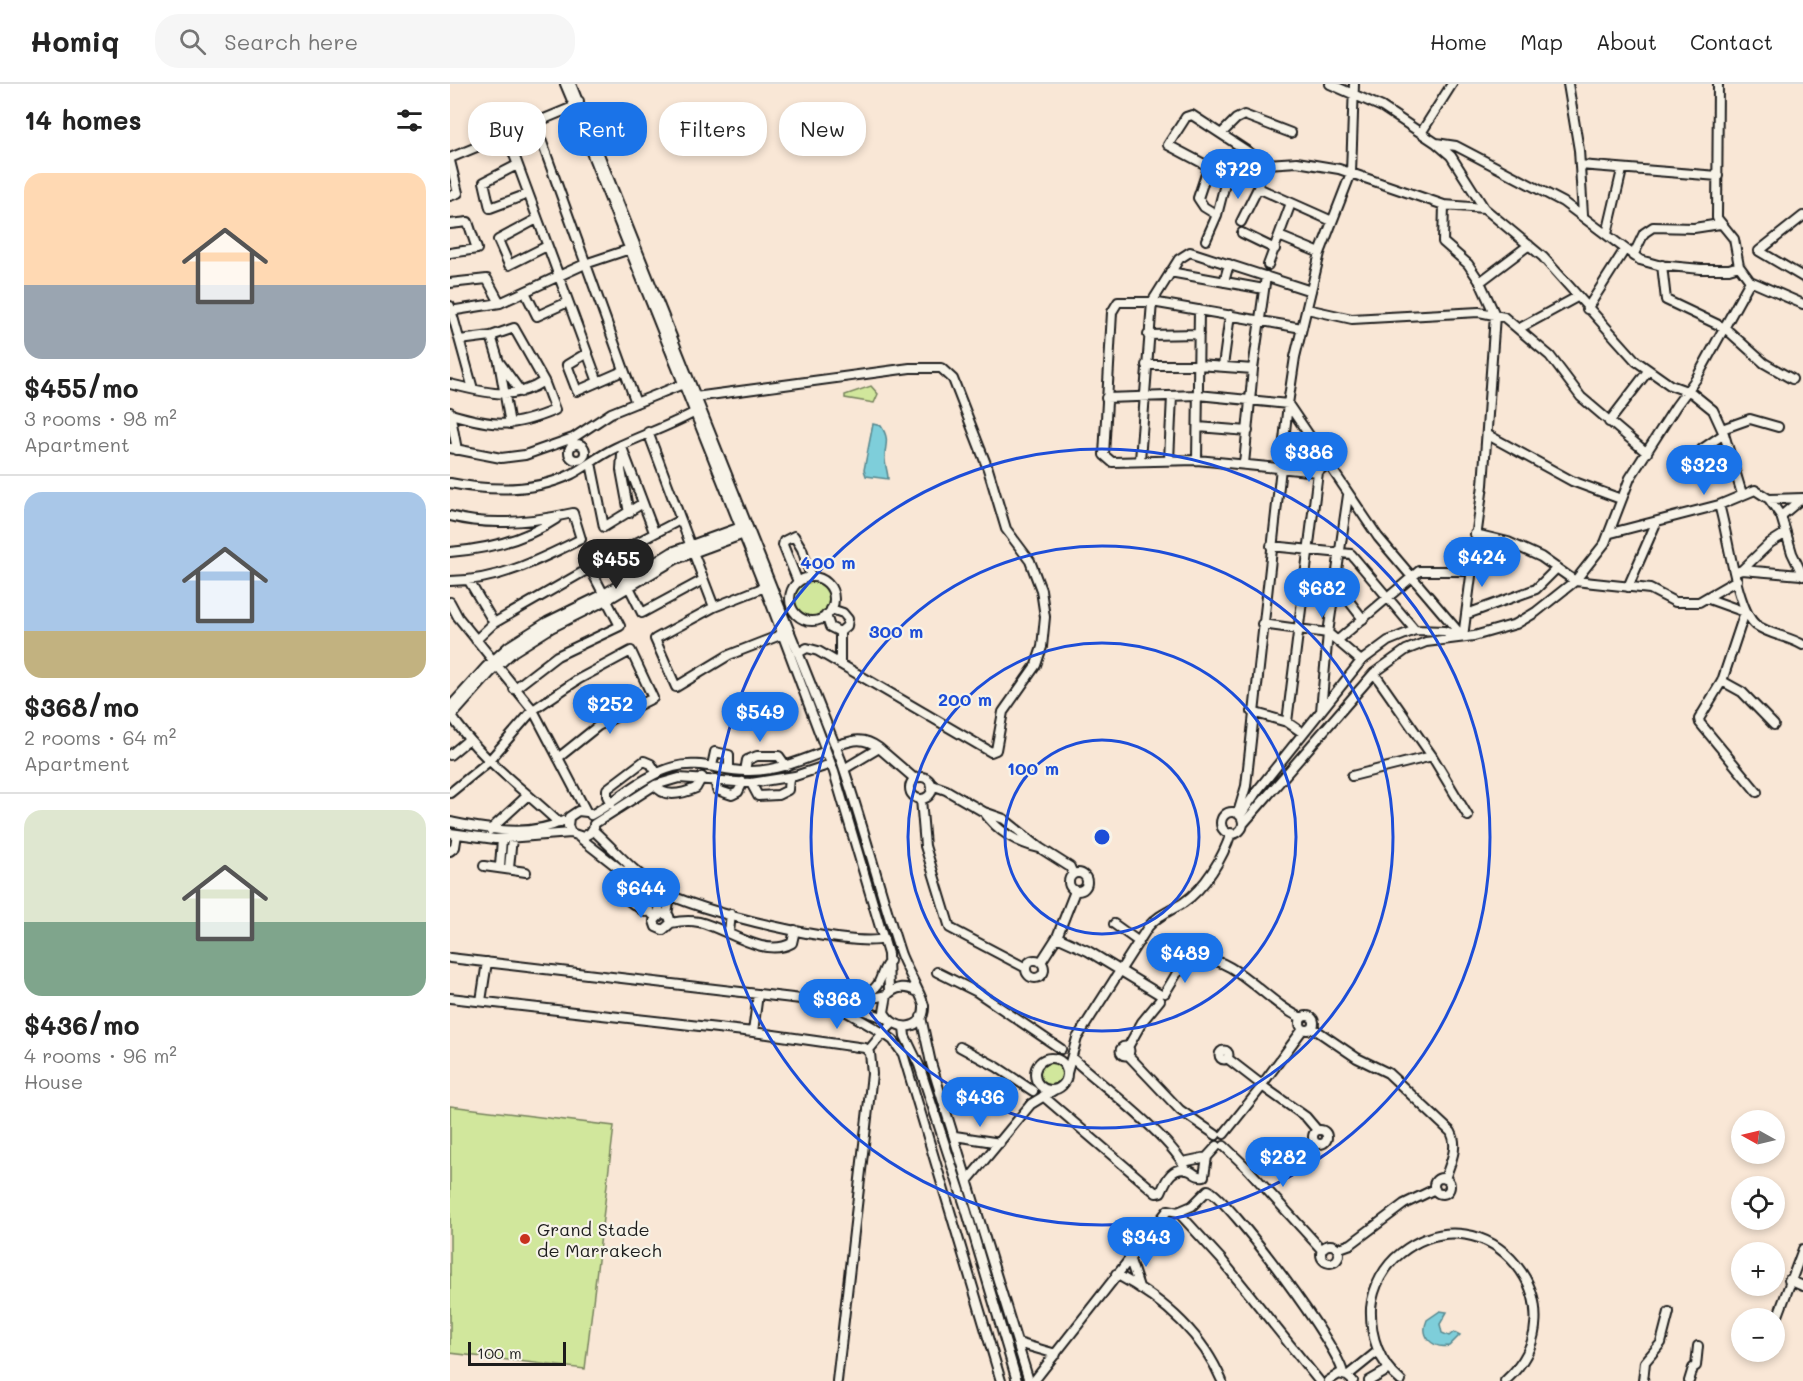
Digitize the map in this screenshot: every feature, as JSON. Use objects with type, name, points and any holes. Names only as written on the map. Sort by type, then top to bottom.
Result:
[{"type":"street","points":[[566,84],[575,102]]},
{"type":"street","points":[[571,84],[575,102]]},
{"type":"street","points":[[1330,84],[1382,107],[1436,143],[1451,156],[1484,208],[1529,245],[1648,371],[1686,391],[1713,410],[1723,432],[1742,494]]},
{"type":"street","points":[[1243,824],[1239,814],[1246,786],[1252,712],[1288,404],[1302,328],[1320,253],[1351,173],[1354,84]]},
{"type":"street","points":[[1421,133],[1452,84]]},
{"type":"street","points":[[1568,84],[1580,165],[1583,214]]},
{"type":"street","points":[[1719,84],[1716,205],[1720,224],[1734,239],[1739,266],[1750,281],[1801,300]]},
{"type":"street","points":[[1264,166],[1222,133],[1190,115],[1168,145],[1227,176],[1249,175],[1264,166],[1297,162],[1351,173],[1444,205],[1484,208]]},
{"type":"street","points":[[1222,133],[1236,119],[1244,115],[1291,133]]},
{"type":"street","points":[[1436,143],[1456,146],[1583,214],[1633,256],[1647,262],[1701,269],[1729,269],[1739,266]]},
{"type":"street","points":[[450,196],[458,193],[450,160],[468,151]]},
{"type":"street","points":[[546,154],[636,403]]},
{"type":"street","points":[[514,156],[598,382]]},
{"type":"street","points":[[450,958],[844,1004],[904,1027],[914,1024],[921,1017],[924,1008],[922,998],[916,990],[900,952],[836,746],[695,397],[630,249],[595,156]]},
{"type":"street","points":[[596,156],[687,383],[695,412],[765,587],[831,764],[885,939],[890,961],[888,994],[884,1012],[890,1022]]},
{"type":"street","points":[[517,165],[484,182],[490,208],[528,194]]},
{"type":"street","points":[[1580,165],[1718,176]]},
{"type":"street","points":[[1241,222],[1258,188],[1264,166]]},
{"type":"street","points":[[1208,168],[1198,198],[1204,207],[1217,215]]},
{"type":"street","points":[[1607,234],[1622,170]]},
{"type":"street","points":[[1206,240],[1217,215],[1227,176]]},
{"type":"street","points":[[1258,188],[1332,221]]},
{"type":"street","points":[[1268,265],[1292,203]]},
{"type":"street","points":[[1444,205],[1443,242],[1461,256],[1480,282],[1495,315],[1488,435],[1463,637]]},
{"type":"street","points":[[1803,216],[1759,250],[1771,260],[1803,277]]},
{"type":"street","points":[[537,219],[498,240],[509,265],[547,246]]},
{"type":"street","points":[[450,224],[468,222],[477,249],[450,253]]},
{"type":"street","points":[[1633,256],[1644,233],[1653,227],[1694,228],[1720,224]]},
{"type":"street","points":[[1242,233],[1275,249]]},
{"type":"street","points":[[1279,236],[1320,253]]},
{"type":"street","points":[[1480,282],[1529,245]]},
{"type":"street","points":[[473,389],[451,309],[500,303],[585,264],[630,249]]},
{"type":"street","points":[[1587,309],[1625,249]]},
{"type":"street","points":[[1140,460],[1143,396],[1152,302],[1181,256],[1190,252],[1311,291]]},
{"type":"street","points":[[1224,282],[1229,264]]},
{"type":"street","points":[[1662,265],[1662,289],[1666,300],[1725,328],[1764,363],[1792,379]]},
{"type":"street","points":[[1170,272],[1264,289]]},
{"type":"street","points":[[1244,464],[1253,369],[1266,276]]},
{"type":"street","points":[[450,283],[487,279],[500,303]]},
{"type":"street","points":[[1239,814],[1229,812],[1222,818],[1222,827],[1231,833],[1238,832],[1374,673],[1406,650],[1426,642],[1463,637],[1516,624],[1536,612],[1575,581],[1611,533],[1621,500],[1647,453],[1696,379],[1750,281]]},
{"type":"street","points":[[525,292],[537,316],[568,302]]},
{"type":"street","points":[[1520,328],[1577,297]]},
{"type":"street","points":[[1302,328],[1152,302],[1124,300],[1114,306],[1106,398],[1105,458],[1112,462],[1197,460],[1318,472]]},
{"type":"street","points":[[1307,309],[1352,319],[1479,312],[1510,320],[1550,356],[1581,397],[1647,453]]},
{"type":"street","points":[[1197,460],[1199,310]]},
{"type":"street","points":[[1223,366],[1230,315]]},
{"type":"street","points":[[460,340],[491,336],[514,328],[544,381],[555,410],[510,424],[488,425],[450,413],[454,449],[501,458],[538,452],[574,441],[611,413],[687,383]]},
{"type":"street","points":[[1148,334],[1199,334]]},
{"type":"street","points":[[491,336],[499,362],[510,424]]},
{"type":"street","points":[[587,353],[567,365],[576,391],[623,371]]},
{"type":"street","points":[[499,362],[521,392]]},
{"type":"street","points":[[1146,365],[1198,365],[1253,369]]},
{"type":"street","points":[[695,397],[923,366],[941,368],[953,380],[988,469],[1006,529],[1036,571],[1046,617],[1042,647],[1036,665],[1003,712],[999,742],[996,750],[991,752],[818,651],[807,648],[798,653]]},
{"type":"street","points":[[1609,422],[1648,371]]},
{"type":"street","points":[[450,384],[504,395],[521,392],[544,381]]},
{"type":"street","points":[[1106,398],[1198,395],[1288,404]]},
{"type":"street","points":[[1168,460],[1172,396]]},
{"type":"street","points":[[1288,404],[1378,537],[1463,637]]},
{"type":"street","points":[[450,483],[484,489],[514,489],[571,475],[585,463],[695,412]]},
{"type":"street","points":[[1687,470],[1702,449],[1723,432],[1750,419],[1778,427]]},
{"type":"street","points":[[1198,427],[1248,431]]},
{"type":"street","points":[[648,432],[714,607]]},
{"type":"street","points":[[1488,435],[1572,481],[1621,500]]},
{"type":"street","points":[[574,441],[570,455],[575,460],[585,463]]},
{"type":"street","points":[[622,447],[654,532]]},
{"type":"street","points":[[622,447],[621,470],[629,513]]},
{"type":"street","points":[[585,463],[602,525],[607,527],[643,503]]},
{"type":"street","points":[[1287,722],[1318,472],[1328,464]]},
{"type":"street","points":[[1611,533],[1719,505],[1755,490],[1769,499],[1781,516],[1802,576],[1738,574]]},
{"type":"street","points":[[1321,711],[1328,633],[1348,495]]},
{"type":"street","points":[[1769,499],[1802,499]]},
{"type":"street","points":[[1781,516],[1802,499]]},
{"type":"street","points":[[1719,505],[1748,618],[1764,630],[1803,645]]},
{"type":"street","points":[[450,516],[486,523],[573,513],[581,539],[493,577],[450,581]]},
{"type":"street","points":[[450,552],[479,549],[536,532],[559,516]]},
{"type":"street","points":[[680,520],[613,555],[642,613],[703,580]]},
{"type":"street","points":[[1628,587],[1656,523]]},
{"type":"street","points":[[559,823],[488,762],[450,716],[508,646],[547,622],[605,597],[692,548],[742,530]]},
{"type":"street","points":[[1475,534],[1508,542],[1557,568],[1575,581],[1657,591],[1675,603],[1689,604],[1706,598],[1738,574],[1770,543],[1786,533]]},
{"type":"street","points":[[798,582],[783,545],[784,541],[794,537],[802,549],[811,577]]},
{"type":"street","points":[[1271,546],[1339,552],[1354,556],[1415,630]]},
{"type":"street","points":[[476,640],[494,623],[590,568],[620,626],[557,656],[514,689]]},
{"type":"street","points":[[1467,614],[1513,600],[1536,589],[1557,568]]},
{"type":"street","points":[[1338,640],[1422,571],[1470,571]]},
{"type":"street","points":[[777,602],[790,596],[798,582],[811,577],[818,578],[829,586],[833,600],[828,612],[830,627],[840,632]]},
{"type":"street","points":[[469,581],[494,623]]},
{"type":"street","points":[[1335,583],[1363,619]]},
{"type":"street","points":[[765,587],[714,607],[655,639],[676,687],[729,655],[783,634]]},
{"type":"street","points":[[790,596],[792,608],[798,616],[808,621],[828,612],[843,613],[848,618],[847,626],[840,632],[840,664]]},
{"type":"street","points":[[1706,598],[1745,612]]},
{"type":"street","points":[[450,602],[476,640],[533,710],[589,813],[594,827],[638,875],[670,895],[703,909],[837,940],[885,939]]},
{"type":"street","points":[[1745,612],[1722,681],[1701,715],[1700,723],[1757,792]]},
{"type":"street","points":[[785,621],[798,616]]},
{"type":"street","points":[[1262,624],[1328,633],[1361,661]]},
{"type":"street","points":[[1239,814],[1361,661],[1388,642],[1415,630],[1444,631],[1463,637]]},
{"type":"street","points":[[450,793],[488,762],[533,710],[563,688],[631,651],[653,698],[598,726],[558,758]]},
{"type":"street","points":[[450,707],[495,663]]},
{"type":"street","points":[[1374,673],[1432,756],[1467,816]]},
{"type":"street","points":[[1722,681],[1742,692],[1774,725]]},
{"type":"street","points":[[1252,712],[1287,722],[1303,733]]},
{"type":"street","points":[[836,746],[859,738],[879,748],[915,779],[925,778],[932,785],[946,790],[984,812],[1004,819],[1040,848],[1070,867],[1073,874],[1069,885],[1075,891]]},
{"type":"street","points":[[450,755],[468,740]]},
{"type":"street","points":[[844,769],[879,748]]},
{"type":"street","points":[[712,766],[713,755],[718,751],[729,755],[729,769]]},
{"type":"street","points":[[450,851],[455,847],[452,822],[507,836],[559,823],[578,811],[589,813],[611,804],[656,772],[676,766],[694,763],[745,771],[775,769],[826,751]]},
{"type":"street","points":[[745,771],[747,760],[757,756],[779,756],[786,765]]},
{"type":"street","points":[[1352,776],[1432,756]]},
{"type":"street","points":[[809,757],[813,770]]},
{"type":"street","points":[[611,804],[607,796],[607,789],[644,761],[651,764],[656,772]]},
{"type":"street","points":[[453,834],[587,836],[594,827],[655,785],[679,778],[702,777],[747,782],[789,777],[831,764]]},
{"type":"street","points":[[676,766],[679,778]]},
{"type":"street","points":[[655,785],[661,792],[671,794],[696,788],[702,777]]},
{"type":"street","points":[[747,782],[758,796],[778,795],[788,790],[789,777]]},
{"type":"street","points":[[715,779],[717,790],[732,795],[747,782]]},
{"type":"street","points":[[915,779],[911,791],[915,797],[921,799],[930,795],[932,785]]},
{"type":"street","points":[[490,830],[528,795]]},
{"type":"street","points":[[921,799],[925,846],[950,928],[1026,969],[1029,977],[1038,978],[1044,971],[1041,962]]},
{"type":"street","points":[[569,817],[568,826],[575,835],[621,870],[638,875]]},
{"type":"street","points":[[969,1180],[1031,1104],[1062,1086],[1077,1038],[1120,970],[1155,919],[1184,902],[1219,862],[1231,833]]},
{"type":"street","points":[[500,866],[507,836]]},
{"type":"street","points":[[507,836],[509,868]]},
{"type":"street","points":[[484,866],[500,866],[526,872]]},
{"type":"street","points":[[621,870],[619,889],[622,892],[628,892],[648,906],[654,914],[669,919],[700,922],[759,945],[789,945],[792,943],[795,930]]},
{"type":"street","points":[[1073,874],[1083,875],[1086,880],[1084,889],[1075,891]]},
{"type":"street","points":[[662,890],[654,914],[654,923],[658,929],[667,928],[670,895]]},
{"type":"street","points":[[1041,962],[1057,937],[1075,891]]},
{"type":"street","points":[[729,932],[731,915]]},
{"type":"street","points":[[1114,924],[1139,942]]},
{"type":"street","points":[[1057,937],[1120,970],[1161,996]]},
{"type":"street","points":[[1220,1135],[1180,1110],[1127,1051],[1142,1022],[1177,973],[1193,960],[1212,959],[1231,967],[1269,998],[1302,1018],[1312,1017],[1315,1022],[1313,1028]]},
{"type":"street","points":[[831,1003],[865,995],[877,986],[884,966],[890,961]]},
{"type":"street","points":[[1026,969],[1030,961],[1041,962]]},
{"type":"street","points":[[481,1001],[487,962]]},
{"type":"street","points":[[937,972],[977,992],[1061,1049]]},
{"type":"street","points":[[844,1004],[888,994],[898,987],[916,990]]},
{"type":"street","points":[[753,1032],[758,994]]},
{"type":"street","points":[[450,998],[753,1032],[851,1045],[868,1051],[872,1059],[872,1074],[837,1381]]},
{"type":"street","points":[[831,1003],[884,1033],[903,1054],[1001,1381]]},
{"type":"street","points":[[921,1017],[931,1063],[969,1180],[1029,1381]]},
{"type":"street","points":[[1302,1018],[1300,1024],[1303,1029]]},
{"type":"street","points":[[868,1051],[884,1033],[890,1022]]},
{"type":"street","points":[[904,1027],[904,1036],[919,1065],[966,1209],[1017,1381]]},
{"type":"street","points":[[1303,1029],[1313,1028]]},
{"type":"street","points":[[1313,1028],[1357,1058],[1388,1073],[1451,1132],[1455,1143],[1454,1152],[1445,1179]]},
{"type":"street","points":[[1303,1029],[1262,1085],[1214,1140],[1247,1168],[1322,1250],[1323,1259],[1332,1262],[1338,1255],[1337,1249],[1331,1245],[1322,1250]]},
{"type":"street","points":[[1031,1104],[1037,1065],[1077,1038]]},
{"type":"street","points":[[960,1047],[998,1067],[1034,1091]]},
{"type":"street","points":[[1048,1058],[1063,1063],[1067,1073]]},
{"type":"street","points":[[1072,1058],[1156,1133],[1185,1166],[1202,1177],[1207,1157]]},
{"type":"street","points":[[1227,1058],[1306,1117],[1317,1130]]},
{"type":"street","points":[[1035,1079],[1045,1089],[1054,1090]]},
{"type":"street","points":[[1043,1096],[1156,1193],[1162,1191],[1166,1180],[1172,1173],[1207,1157],[1220,1146]]},
{"type":"street","points":[[955,1136],[1000,1143]]},
{"type":"street","points":[[1435,1189],[1442,1194],[1448,1192],[1449,1183],[1445,1179]]},
{"type":"street","points":[[1435,1189],[1436,1180],[1445,1179]]},
{"type":"street","points":[[1337,1249],[1351,1244],[1404,1204],[1435,1189]]},
{"type":"street","points":[[1178,1212],[1197,1203],[1206,1190],[1211,1191],[1262,1250],[1309,1313],[1339,1358],[1348,1377]]},
{"type":"street","points":[[1034,1381],[1168,1210],[1178,1212],[1228,1267],[1319,1381]]},
{"type":"street","points":[[1401,1381],[1388,1370],[1372,1335],[1372,1301],[1377,1285],[1390,1263],[1409,1246],[1441,1234],[1475,1236],[1491,1242],[1511,1258],[1527,1278],[1533,1294],[1535,1328],[1524,1359],[1505,1381]]},
{"type":"street","points":[[1780,1308],[1803,1249]]},
{"type":"street","points":[[1129,1257],[1139,1287]]},
{"type":"street","points":[[1116,1274],[1139,1287],[1173,1313],[1200,1341],[1222,1381]]},
{"type":"street","points":[[1790,1280],[1803,1286]]},
{"type":"street","points":[[1643,1381],[1645,1362],[1661,1343],[1669,1312]]},
{"type":"street","points":[[1018,1343],[1056,1354]]},
{"type":"street","points":[[1689,1381],[1693,1368],[1696,1366],[1698,1346]]},
{"type":"street","points":[[1328,1381],[1332,1377],[1348,1377],[1378,1351]]},
{"type":"street","points":[[1369,1381],[1388,1370]]},
{"type":"green space","points":[[871,386],[878,394],[874,403],[845,398],[845,395]]},
{"type":"green space","points":[[812,580],[819,581],[825,586],[830,592],[830,606],[825,612],[819,617],[812,618],[805,617],[799,612],[794,606],[793,599],[794,592],[799,586],[805,581]]},
{"type":"green space","points":[[1051,1062],[1059,1066],[1063,1074],[1059,1082],[1051,1086],[1043,1082],[1039,1074],[1043,1066]]},
{"type":"green space","name":"Grand Stade de Marrakech","points":[[450,1106],[614,1126],[585,1369],[450,1353]]},
{"type":"water","points":[[873,424],[881,426],[886,436],[885,462],[888,479],[866,476],[864,470]]},
{"type":"water","points":[[1440,1311],[1447,1312],[1440,1324],[1442,1333],[1449,1336],[1454,1332],[1460,1335],[1449,1346],[1437,1345],[1426,1336],[1427,1320]]},
{"type":"place","name":"Grand Stade de Marrakech","points":[[525,1239]]}]
